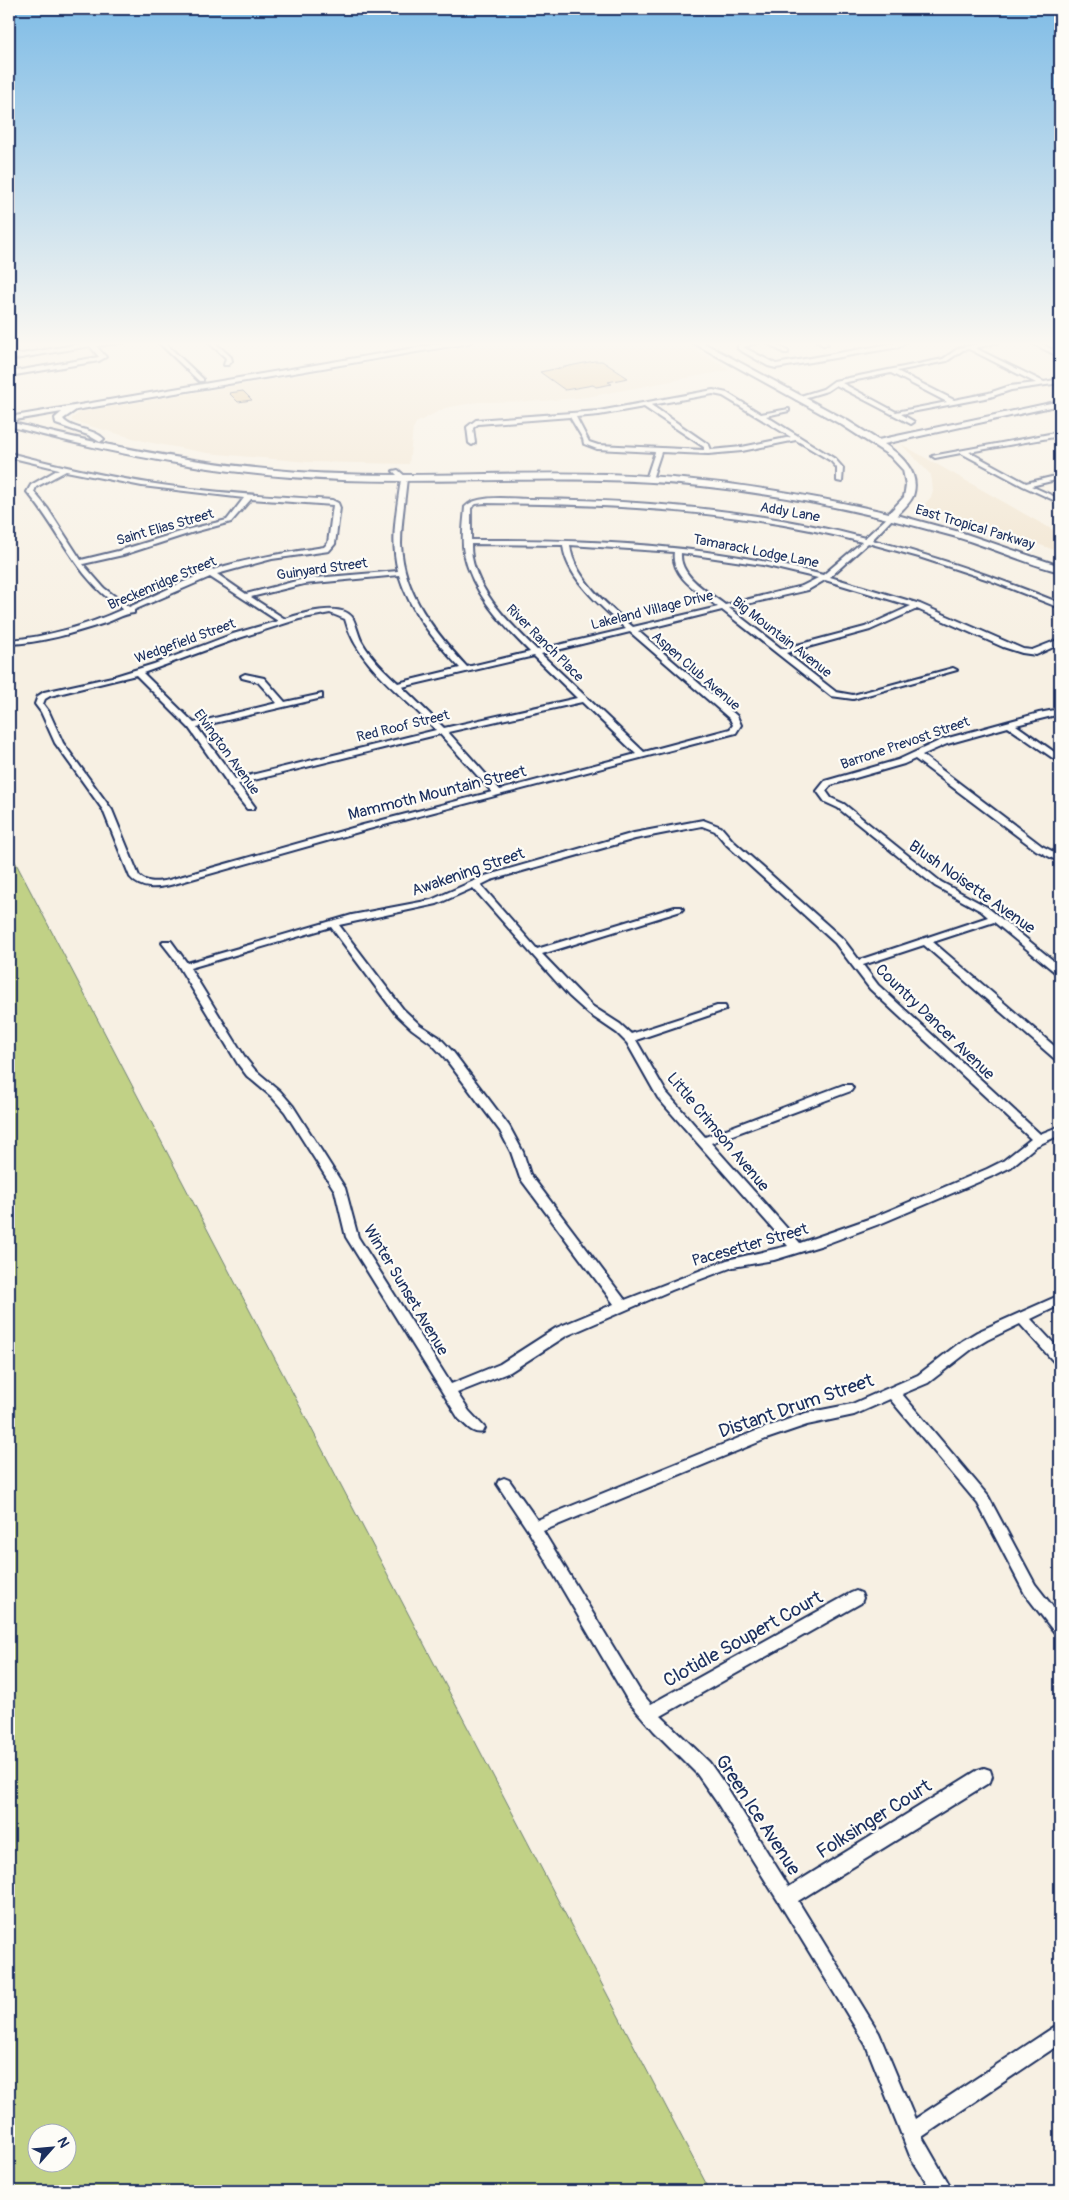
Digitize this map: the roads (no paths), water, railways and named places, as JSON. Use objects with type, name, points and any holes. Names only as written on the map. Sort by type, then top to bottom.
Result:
[{"type":"main road","points":[[82,444],[168,461],[278,473],[404,478],[542,474],[650,475],[828,503],[892,516]]},
{"type":"main road","points":[[124,444],[177,454],[286,467],[396,470],[542,467],[777,485],[890,506]]},
{"type":"main road","name":"East Tropical Parkway","points":[[878,444],[898,459],[910,478],[910,491],[890,506]]},
{"type":"main road","points":[[168,461],[177,454]]},
{"type":"main road","name":"East Tropical Parkway","points":[[890,506],[892,516],[1000,547],[1060,569]]},
{"type":"main road","name":"East Tropical Parkway","points":[[890,506],[974,529]]},
{"type":"street","points":[[588,444],[597,447],[708,452],[742,449],[768,444]]},
{"type":"street","points":[[705,444],[708,452]]},
{"type":"street","points":[[805,444],[838,464],[841,472],[840,481]]},
{"type":"street","points":[[934,456],[1004,444]]},
{"type":"street","points":[[650,475],[659,449]]},
{"type":"street","points":[[962,451],[1025,485],[1060,501]]},
{"type":"street","points":[[9,454],[65,469],[162,488],[249,497]]},
{"type":"street","points":[[65,469],[33,486],[30,492],[48,514],[78,563],[103,592],[131,610]]},
{"type":"street","points":[[396,470],[404,478],[398,550],[402,573],[410,596],[434,634],[466,670]]},
{"type":"street","points":[[1025,485],[1060,477]]},
{"type":"street","name":"Breckenridge Street","points":[[9,642],[22,643],[104,621],[211,574],[258,560],[326,549],[331,544],[336,504],[249,497]]},
{"type":"street","name":"Saint Elias Street","points":[[78,563],[120,553],[192,530],[229,521],[249,497]]},
{"type":"street","name":"Addy Lane","points":[[474,502],[486,500],[578,501],[680,508],[786,523],[867,540],[972,571],[1060,606]]},
{"type":"street","name":"River Ranch Place","points":[[474,502],[468,507],[467,542],[470,565],[486,598],[503,620],[535,653],[642,755]]},
{"type":"street","name":"Lakeland Village Drive","points":[[397,686],[805,588],[824,577],[892,516]]},
{"type":"street","name":"Tamarack Lodge Lane","points":[[467,542],[566,542],[678,550],[751,561],[824,577],[917,606],[959,623],[1007,646],[1027,652],[1039,651],[1060,641]]},
{"type":"street","name":"Aspen Club Avenue","points":[[566,542],[571,563],[583,583],[630,630],[734,718],[736,727]]},
{"type":"street","name":"Big Mountain Avenue","points":[[678,550],[677,563],[684,575],[834,694],[841,697],[853,697],[953,670]]},
{"type":"street","name":"Guinyard Street","points":[[246,596],[281,586],[319,579],[402,573]]},
{"type":"street","points":[[211,574],[283,621]]},
{"type":"street","points":[[780,652],[868,629],[894,619],[917,606]]},
{"type":"street","name":"Wedgefield Street","points":[[144,884],[135,877],[107,810],[59,743],[45,712],[39,704],[41,698],[47,694],[97,684],[138,672],[223,640],[283,621],[322,612],[339,613],[349,618],[350,628],[362,648],[374,664],[397,686]]},
{"type":"street","name":"Elvington Avenue","points":[[138,672],[192,726],[250,807]]},
{"type":"street","points":[[245,676],[261,680],[283,705]]},
{"type":"street","points":[[397,686],[498,793]]},
{"type":"street","points":[[192,726],[319,696]]},
{"type":"street","name":"Red Roof Street","points":[[232,783],[441,731],[582,699]]},
{"type":"street","name":"Barrone Prevost Street","points":[[821,791],[828,783],[901,762],[944,742],[1042,715],[1060,712]]},
{"type":"street","points":[[1009,724],[1060,760]]},
{"type":"street","name":"Mammoth Mountain Street","points":[[144,884],[171,882],[366,827],[730,732],[736,727]]},
{"type":"street","points":[[916,755],[1040,848],[1060,859]]},
{"type":"street","name":"Blush Noisette Avenue","points":[[821,791],[828,800],[841,806],[938,884],[974,903],[1060,971]]},
{"type":"street","name":"Awakening Street","points":[[184,967],[355,916],[434,902],[474,884],[634,836],[703,823]]},
{"type":"street","name":"Country Dancer Avenue","points":[[703,823],[718,829],[730,843],[839,941],[874,987],[1039,1140]]},
{"type":"street","name":"Little Crimson Avenue","points":[[474,884],[535,953],[588,1008],[629,1039],[640,1053],[648,1073],[662,1096],[797,1248]]},
{"type":"street","points":[[535,953],[678,909]]},
{"type":"street","points":[[856,964],[995,918]]},
{"type":"street","points":[[333,923],[399,1010],[443,1048],[505,1129],[517,1152],[524,1176],[622,1306]]},
{"type":"street","points":[[925,940],[1060,1057]]},
{"type":"street","name":"Winter Sunset Avenue","points":[[167,943],[184,967],[242,1062],[251,1073],[276,1094],[290,1109],[342,1191],[352,1237],[448,1391],[464,1415],[478,1428]]},
{"type":"street","points":[[629,1039],[721,1008]]},
{"type":"street","points":[[703,1142],[847,1088]]},
{"type":"street","name":"Pacesetter Street","points":[[448,1391],[505,1368],[561,1332],[622,1306],[715,1269],[797,1248],[878,1220],[991,1172],[1007,1164],[1039,1140],[1060,1130]]},
{"type":"street","name":"Distant Drum Street","points":[[534,1528],[761,1435],[806,1419],[854,1409],[923,1379],[967,1344],[1060,1300]]},
{"type":"street","points":[[1022,1317],[1060,1359]]},
{"type":"street","points":[[892,1392],[983,1500],[1030,1589],[1060,1628]]},
{"type":"street","name":"Green Ice Avenue","points":[[504,1484],[534,1528],[634,1696],[649,1714],[703,1768],[786,1898],[873,2039],[911,2133],[942,2191]]},
{"type":"street","name":"Clotidle Soupert Court","points":[[649,1714],[856,1598]]},
{"type":"street","name":"Folksinger Court","points":[[786,1898],[984,1776]]},
{"type":"street","points":[[911,2133],[1060,2033]]}]
